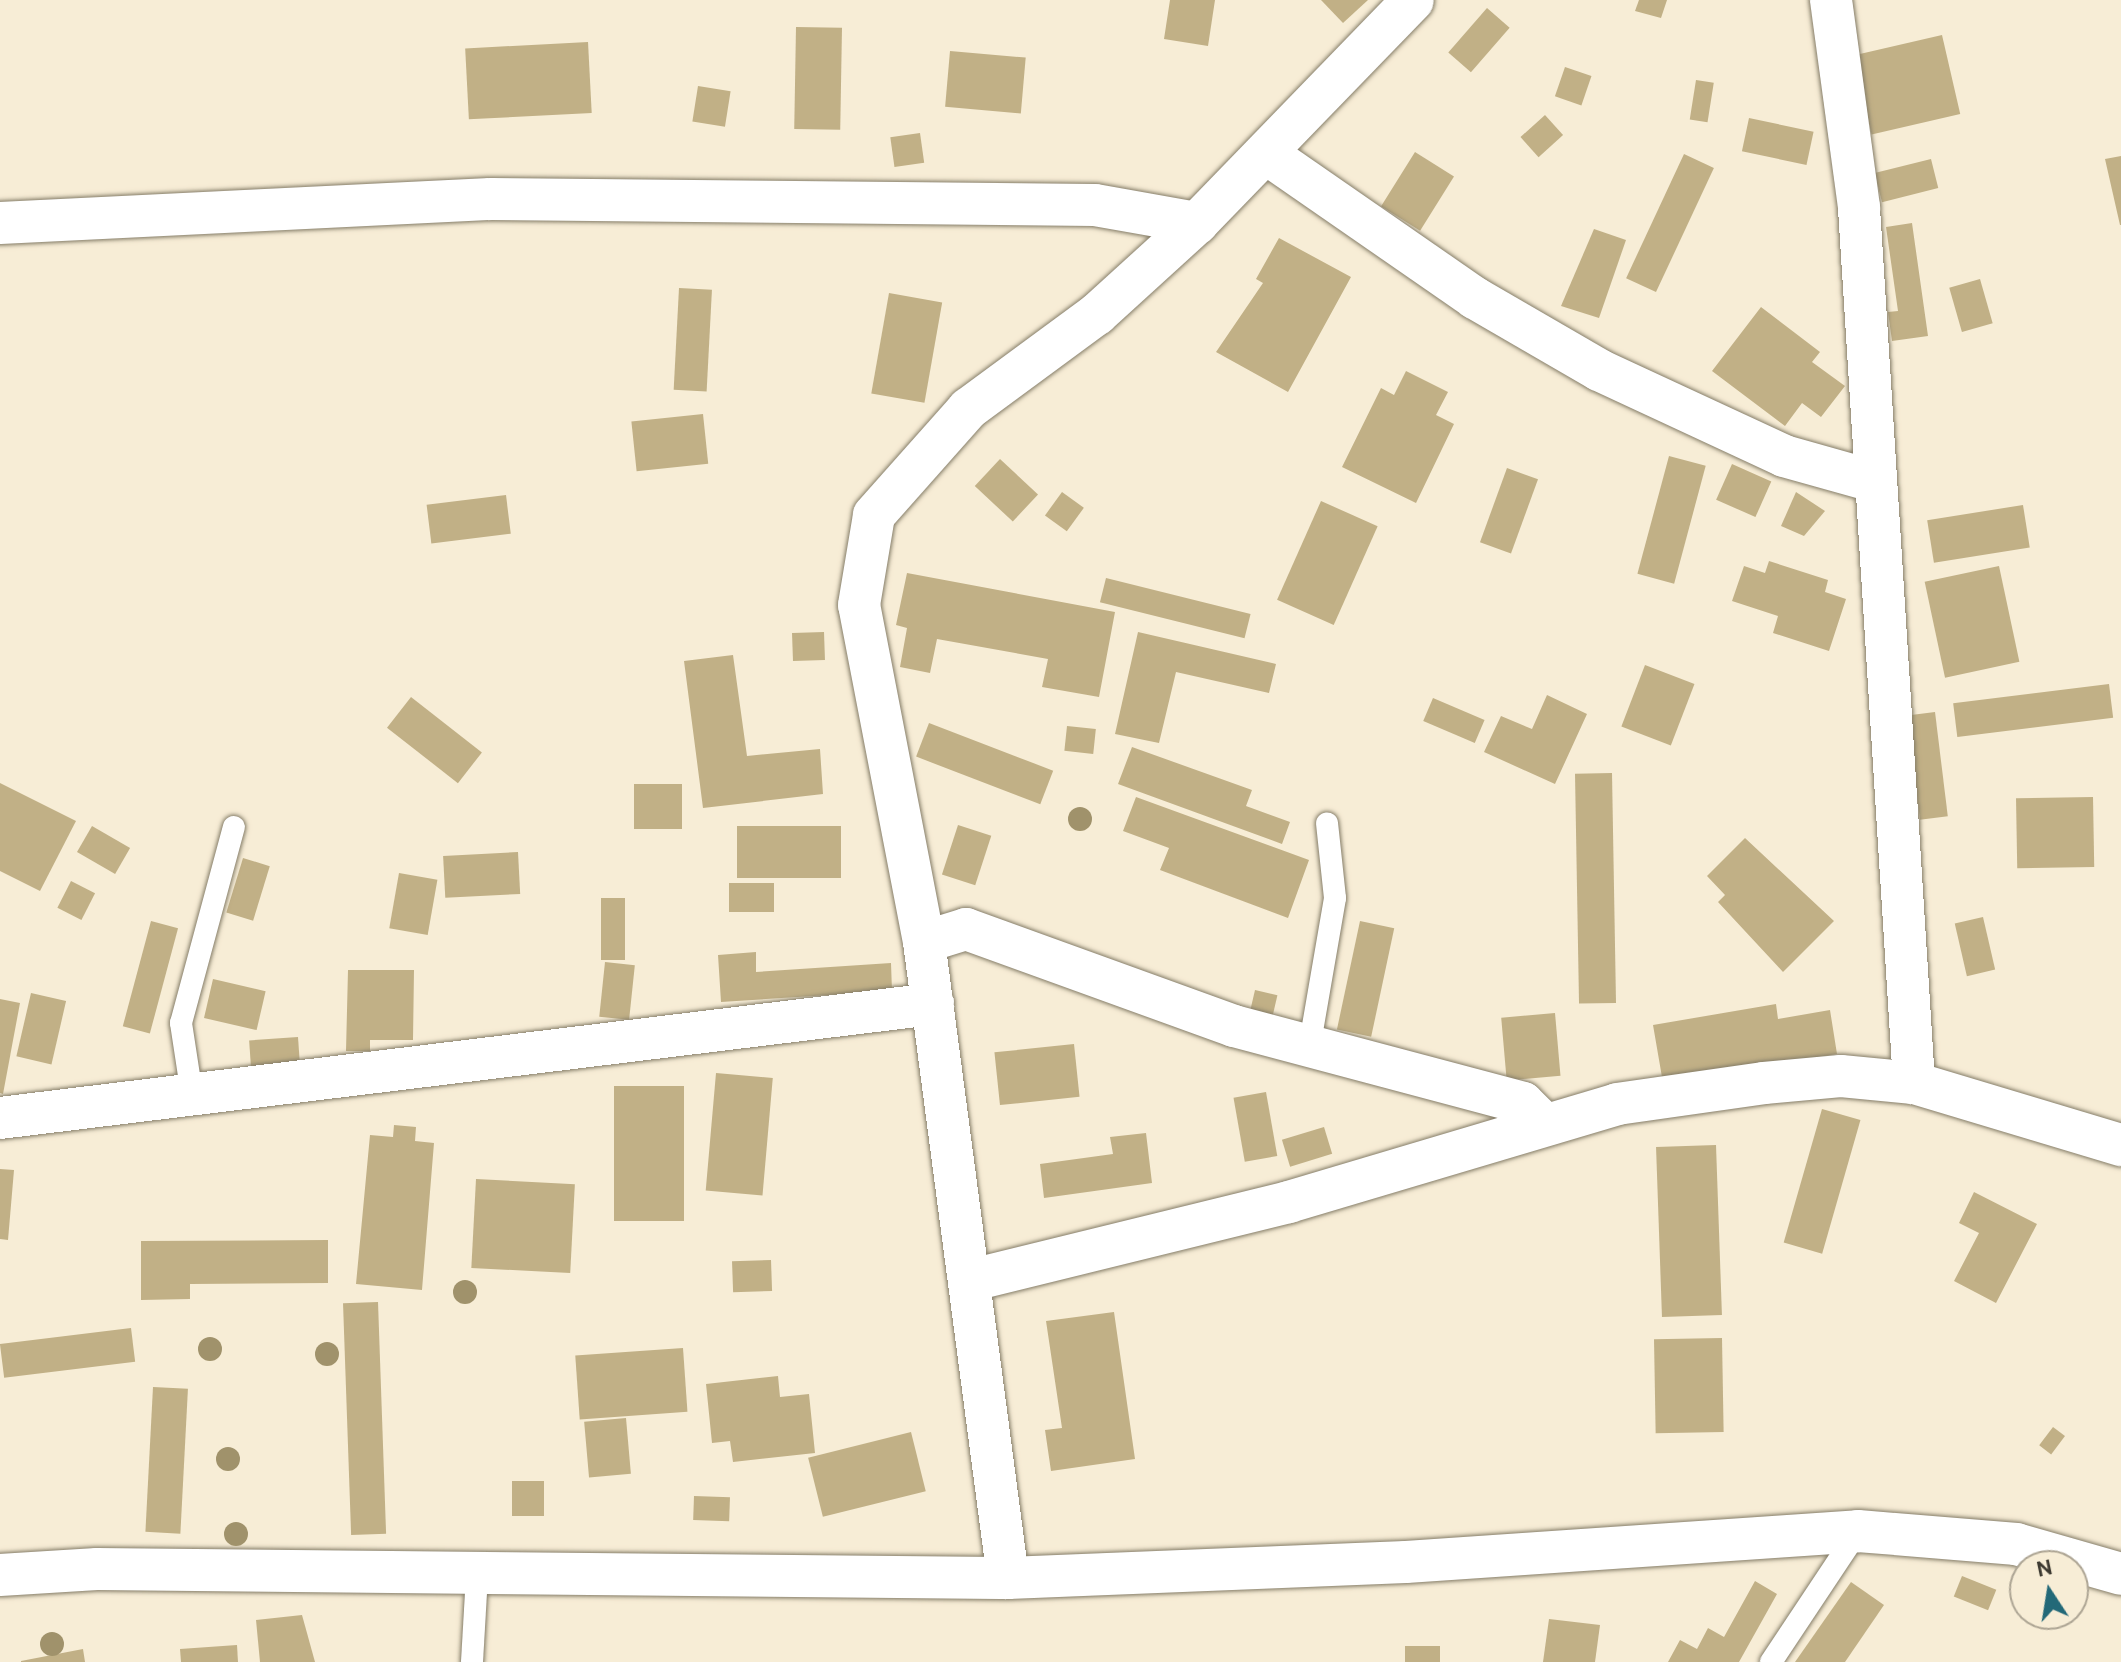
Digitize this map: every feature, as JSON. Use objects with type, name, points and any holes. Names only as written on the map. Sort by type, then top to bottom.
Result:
[{"type":"street","points":[[1008,1578],[972,1280],[924,942],[859,605],[874,515],[968,409],[1097,314],[1197,223],[1413,0]]},
{"type":"street","points":[[1831,0],[1859,208],[1873,481],[1914,1083]]},
{"type":"street","points":[[1267,154],[1475,298],[1599,370],[1784,456],[1873,481]]},
{"type":"street","points":[[0,223],[491,199],[1095,205],[1197,223]]},
{"type":"street","points":[[924,942],[966,929],[1234,1026],[1310,1043],[1523,1103],[1545,1125]]},
{"type":"street","points":[[0,1118],[933,1004]]},
{"type":"street","points":[[972,1280],[1289,1202],[1617,1104],[1764,1083],[1841,1076],[1914,1083],[2121,1145]]},
{"type":"street","points":[[0,1575],[97,1569],[1008,1578],[1406,1562],[1858,1531],[2016,1544],[2121,1574]]},
{"type":"lane","points":[[1310,1043],[1335,898],[1327,823]]},
{"type":"lane","points":[[192,1095],[181,1023],[234,827]]},
{"type":"lane","points":[[1771,1662],[1858,1531]]},
{"type":"lane","points":[[472,1662],[477,1575]]},
{"type":"building","points":[[1170,0],[1215,0],[1208,46],[1164,39]]},
{"type":"building","points":[[1321,0],[1368,0],[1343,23]]},
{"type":"building","points":[[1639,0],[1667,0],[1661,18],[1635,11]]},
{"type":"building","points":[[1487,8],[1510,28],[1471,72],[1448,53]]},
{"type":"building","points":[[796,27],[842,28],[840,130],[794,129]]},
{"type":"building","points":[[1942,35],[1960,114],[1872,134],[1853,55]]},
{"type":"building","points":[[588,42],[592,113],[469,119],[465,48]]},
{"type":"building","points":[[950,51],[1026,58],[1021,113],[945,107]]},
{"type":"building","points":[[1565,67],[1591,76],[1581,105],[1555,96]]},
{"type":"building","points":[[1696,80],[1714,83],[1708,122],[1690,120]]},
{"type":"building","points":[[698,86],[731,91],[725,127],[692,122]]},
{"type":"building","points":[[1545,115],[1563,135],[1539,157],[1520,137]]},
{"type":"building","points":[[1749,118],[1814,132],[1806,165],[1742,151]]},
{"type":"building","points":[[920,133],[924,163],[894,167],[890,137]]},
{"type":"building","points":[[1415,152],[1454,176],[1420,231],[1381,206]]},
{"type":"building","points":[[1684,154],[1714,168],[1656,292],[1626,278]]},
{"type":"building","points":[[2121,156],[2121,225],[2120,225],[2105,159]]},
{"type":"building","points":[[1931,159],[1938,188],[1882,202],[1875,173]]},
{"type":"building","points":[[1912,223],[1928,336],[1892,341],[1888,312],[1898,311],[1886,227]]},
{"type":"building","points":[[1594,229],[1626,240],[1599,318],[1561,306]]},
{"type":"building","points":[[1279,238],[1351,277],[1288,392],[1216,352],[1263,283],[1256,279]]},
{"type":"building","points":[[1980,279],[1993,323],[1962,332],[1949,288]]},
{"type":"building","points":[[679,288],[712,290],[707,392],[674,390]]},
{"type":"building","points":[[889,293],[942,302],[924,403],[871,393]]},
{"type":"building","points":[[1761,307],[1820,352],[1812,362],[1845,386],[1821,417],[1802,403],[1785,426],[1712,371]]},
{"type":"building","points":[[1406,371],[1448,392],[1436,415],[1454,424],[1416,503],[1342,467],[1381,388],[1394,395]]},
{"type":"building","points":[[703,414],[708,464],[637,471],[631,422]]},
{"type":"building","points":[[1669,456],[1706,466],[1674,584],[1637,574]]},
{"type":"building","points":[[1000,459],[1038,494],[1013,522],[975,486]]},
{"type":"building","points":[[1732,464],[1771,481],[1755,517],[1716,500]]},
{"type":"building","points":[[1507,468],[1538,479],[1511,554],[1480,542]]},
{"type":"building","points":[[1062,492],[1084,508],[1067,531],[1045,515]]},
{"type":"building","points":[[1796,492],[1825,511],[1804,536],[1781,526]]},
{"type":"building","points":[[506,495],[511,534],[431,543],[427,505]]},
{"type":"building","points":[[1321,501],[1378,526],[1334,625],[1277,600]]},
{"type":"building","points":[[2023,505],[2030,547],[1934,563],[1927,520]]},
{"type":"building","points":[[1769,561],[1828,580],[1825,592],[1846,599],[1829,651],[1773,633],[1778,616],[1732,601],[1744,566],[1765,573]]},
{"type":"building","points":[[1999,566],[2019,662],[1945,678],[1925,582]]},
{"type":"building","points":[[907,573],[1115,612],[1099,697],[1042,687],[1048,659],[937,639],[930,673],[900,667],[907,628],[896,625]]},
{"type":"building","points":[[1106,578],[1251,614],[1245,638],[1100,602]]},
{"type":"building","points":[[824,632],[825,660],[793,661],[792,633]]},
{"type":"building","points":[[1138,632],[1276,664],[1269,693],[1176,672],[1159,743],[1115,734]]},
{"type":"building","points":[[733,655],[747,756],[820,749],[823,794],[703,808],[684,661]]},
{"type":"building","points":[[1645,665],[1694,684],[1671,746],[1621,727]]},
{"type":"building","points":[[2109,684],[2113,718],[1957,737],[1953,703]]},
{"type":"building","points":[[1547,695],[1587,714],[1555,784],[1484,752],[1501,716],[1532,729]]},
{"type":"building","points":[[411,697],[482,752],[458,783],[387,728]]},
{"type":"building","points":[[1433,698],[1485,720],[1475,743],[1423,721]]},
{"type":"building","points":[[1935,712],[1948,816],[1920,820],[1907,715]]},
{"type":"building","points":[[929,723],[1053,771],[1040,804],[916,757]]},
{"type":"building","points":[[1067,726],[1096,729],[1093,754],[1064,751]]},
{"type":"building","points":[[1132,747],[1252,790],[1246,806],[1290,822],[1282,844],[1118,784]]},
{"type":"building","points":[[1612,773],[1616,1003],[1579,1004],[1575,774]]},
{"type":"building","points":[[0,783],[76,821],[40,891],[0,871]]},
{"type":"building","points":[[634,784],[682,784],[682,829],[634,829]]},
{"type":"building","points":[[1136,797],[1309,860],[1288,918],[1160,870],[1169,848],[1123,831]]},
{"type":"building","points":[[2093,797],[2094,867],[2017,868],[2016,798]]},
{"type":"building","points":[[958,825],[991,836],[975,885],[942,874]]},
{"type":"building","points":[[92,826],[130,848],[115,874],[77,852]]},
{"type":"building","points":[[737,826],[841,826],[841,878],[737,878]]},
{"type":"building","points":[[1745,838],[1834,921],[1783,972],[1718,902],[1725,895],[1707,876]]},
{"type":"building","points":[[518,852],[520,894],[445,898],[443,856]]},
{"type":"building","points":[[243,858],[270,866],[253,921],[226,913]]},
{"type":"building","points":[[399,873],[437,880],[428,935],[389,928]]},
{"type":"building","points":[[71,881],[95,893],[81,920],[57,908]]},
{"type":"building","points":[[729,883],[774,883],[774,912],[729,912]]},
{"type":"building","points":[[601,898],[625,898],[625,960],[601,960]]},
{"type":"building","points":[[1983,917],[1995,970],[1967,976],[1955,924]]},
{"type":"building","points":[[151,921],[178,928],[150,1034],[123,1026]]},
{"type":"building","points":[[1360,921],[1394,928],[1371,1037],[1337,1030]]},
{"type":"building","points":[[756,952],[756,972],[891,963],[892,991],[721,1002],[718,955]]},
{"type":"building","points":[[605,962],[635,965],[629,1020],[599,1017]]},
{"type":"building","points":[[348,970],[414,970],[413,1040],[370,1040],[370,1051],[346,1051]]},
{"type":"building","points":[[213,979],[266,991],[257,1030],[204,1018]]},
{"type":"building","points":[[1255,990],[1277,995],[1272,1020],[1249,1014]]},
{"type":"building","points":[[31,993],[66,1001],[51,1064],[16,1056]]},
{"type":"building","points":[[0,999],[20,1003],[3,1094],[0,1093]]},
{"type":"building","points":[[1776,1004],[1778,1019],[1830,1010],[1837,1054],[1663,1083],[1653,1025]]},
{"type":"building","points":[[1555,1013],[1560,1076],[1507,1080],[1501,1018]]},
{"type":"building","points":[[298,1037],[300,1064],[251,1067],[249,1040]]},
{"type":"building","points":[[1074,1044],[1080,1097],[1000,1105],[994,1052]]},
{"type":"building","points":[[716,1073],[773,1078],[762,1196],[706,1191]]},
{"type":"building","points":[[614,1086],[684,1086],[684,1221],[614,1221]]},
{"type":"building","points":[[1266,1092],[1277,1156],[1245,1162],[1234,1098]]},
{"type":"building","points":[[1822,1109],[1860,1120],[1822,1254],[1784,1243]]},
{"type":"building","points":[[394,1125],[416,1127],[415,1141],[434,1143],[422,1290],[356,1284],[370,1135],[393,1137]]},
{"type":"building","points":[[1324,1127],[1332,1154],[1290,1167],[1282,1140]]},
{"type":"building","points":[[1146,1133],[1152,1183],[1044,1198],[1040,1164],[1113,1154],[1110,1137]]},
{"type":"building","points":[[1716,1145],[1722,1315],[1662,1317],[1656,1147]]},
{"type":"building","points":[[0,1169],[14,1170],[8,1240],[0,1239]]},
{"type":"building","points":[[476,1179],[575,1184],[570,1273],[471,1268]]},
{"type":"building","points":[[1974,1192],[2037,1224],[1996,1303],[1954,1281],[1979,1233],[1959,1223]]},
{"type":"building","points":[[328,1240],[328,1283],[190,1284],[190,1299],[141,1300],[141,1241]]},
{"type":"building","points":[[771,1260],[772,1291],[733,1292],[732,1261]]},
{"type":"building","points":[[378,1302],[386,1534],[351,1535],[343,1303]]},
{"type":"building","points":[[1114,1312],[1135,1459],[1051,1471],[1045,1430],[1062,1428],[1046,1321]]},
{"type":"building","points":[[131,1328],[135,1362],[4,1378],[0,1344]]},
{"type":"building","points":[[1722,1338],[1724,1432],[1656,1433],[1654,1339]]},
{"type":"building","points":[[683,1348],[687,1412],[580,1419],[575,1356]]},
{"type":"building","points":[[778,1376],[780,1397],[809,1394],[815,1453],[733,1462],[730,1441],[712,1443],[706,1384]]},
{"type":"building","points":[[153,1387],[188,1389],[180,1534],[145,1532]]},
{"type":"building","points":[[626,1418],[631,1474],[589,1477],[584,1422]]},
{"type":"building","points":[[2053,1427],[2065,1436],[2051,1454],[2039,1445]]},
{"type":"building","points":[[911,1432],[926,1491],[823,1517],[808,1458]]},
{"type":"building","points":[[512,1481],[544,1481],[544,1516],[512,1516]]},
{"type":"building","points":[[694,1496],[730,1497],[729,1521],[693,1520]]},
{"type":"building","points":[[1962,1576],[1996,1590],[1988,1610],[1954,1596]]},
{"type":"building","points":[[1755,1581],[1777,1594],[1739,1662],[1668,1662],[1680,1640],[1697,1649],[1708,1628],[1724,1637]]},
{"type":"building","points":[[1851,1582],[1884,1605],[1845,1662],[1795,1662]]},
{"type":"building","points":[[302,1615],[315,1662],[260,1662],[256,1620]]},
{"type":"building","points":[[1549,1619],[1600,1625],[1595,1662],[1543,1662]]},
{"type":"building","points":[[237,1645],[238,1662],[181,1662],[180,1649]]},
{"type":"building","points":[[1405,1646],[1440,1646],[1440,1662],[1405,1662]]},
{"type":"building","points":[[83,1649],[85,1662],[21,1662],[21,1661]]}]
